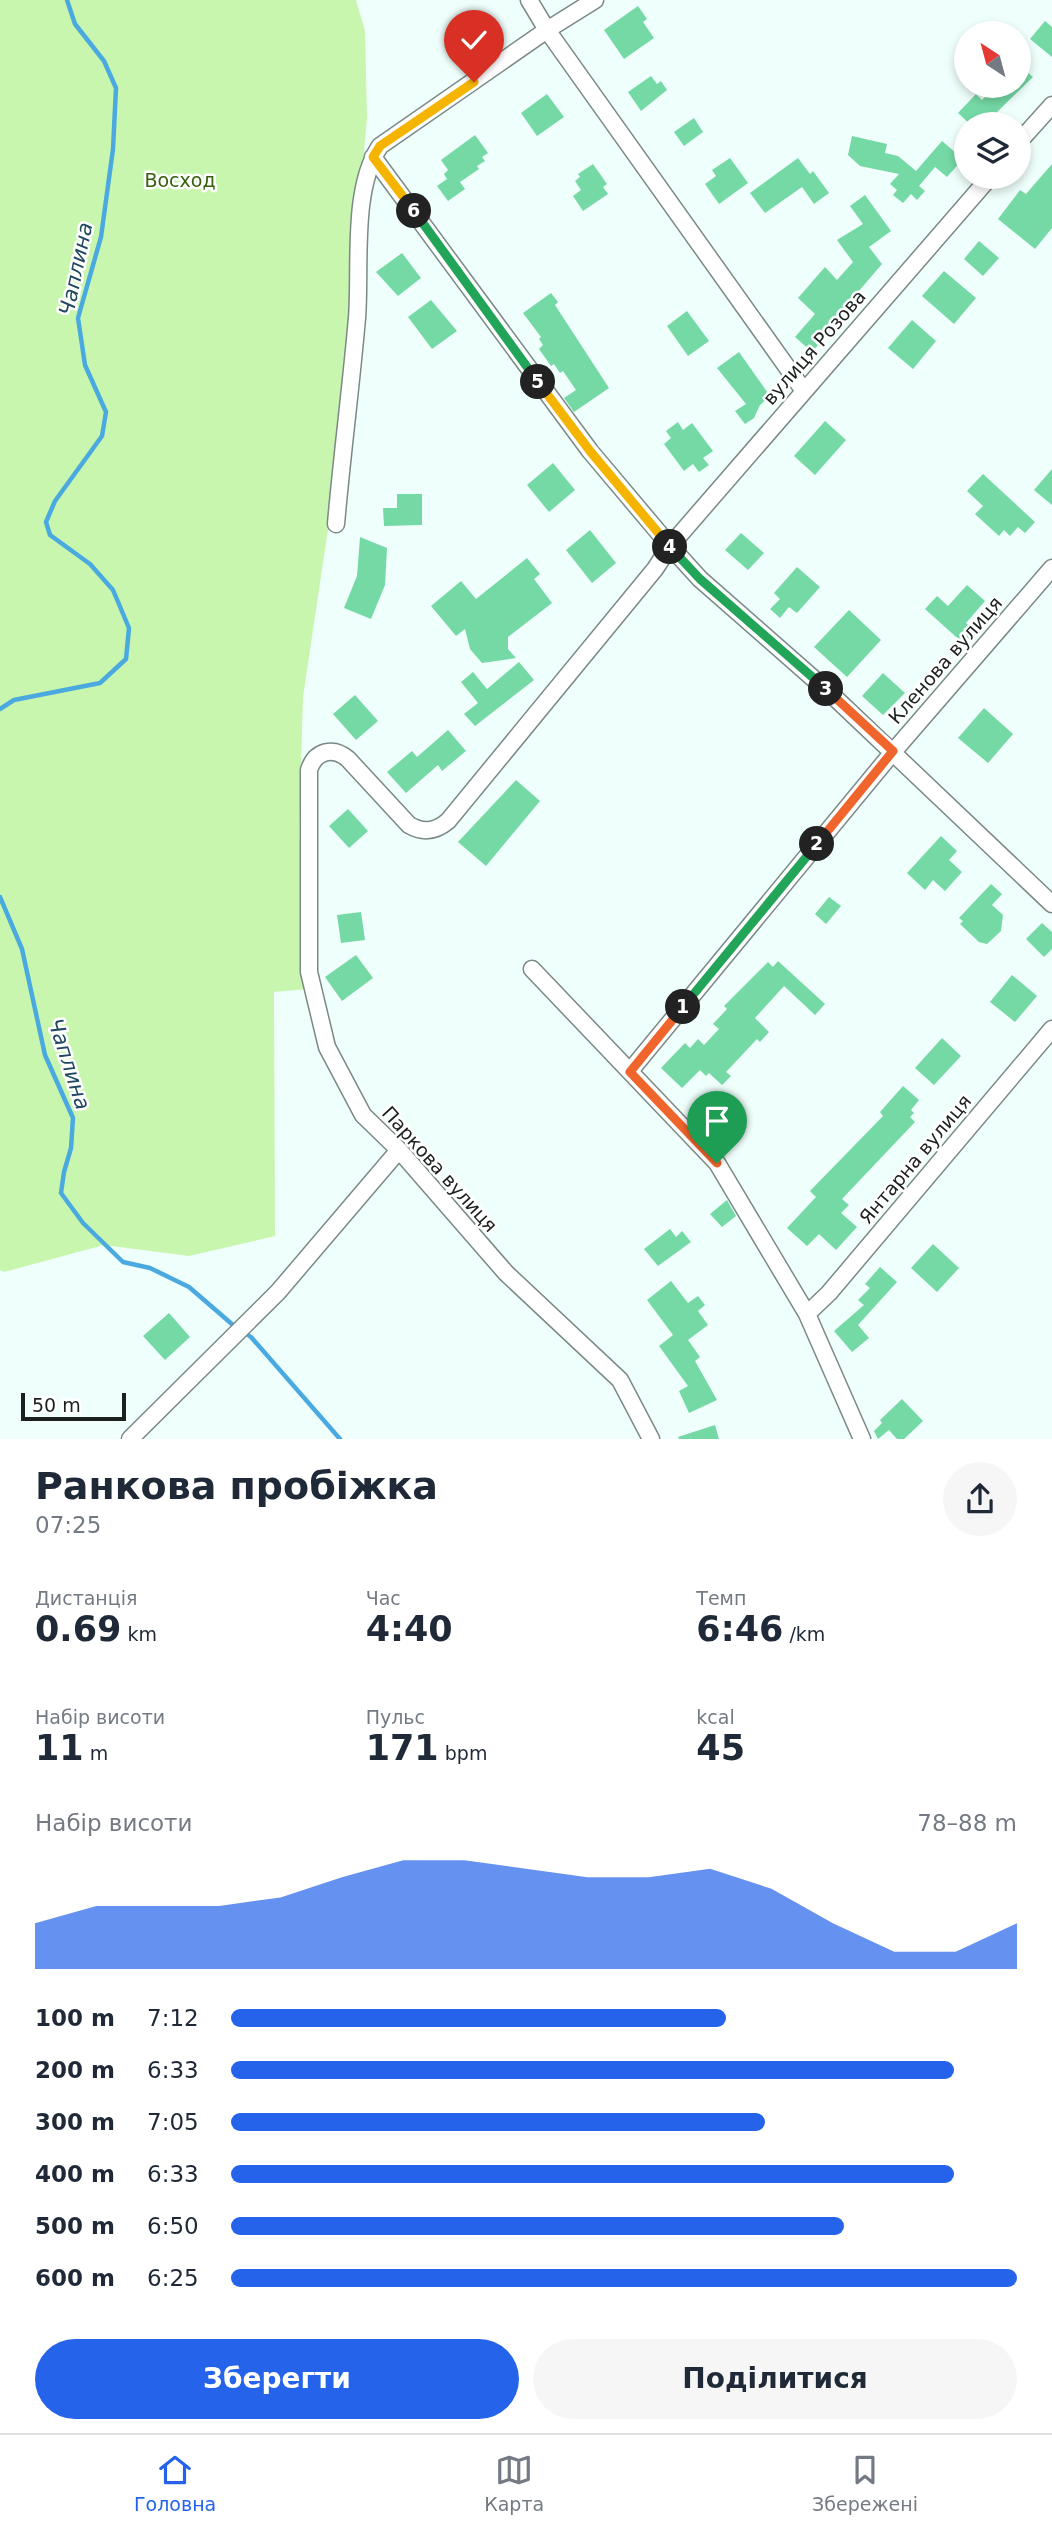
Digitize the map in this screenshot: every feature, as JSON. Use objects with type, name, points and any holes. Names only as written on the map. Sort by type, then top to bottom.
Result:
[{"type":"street","points":[[529,0],[547,30],[804,391]]},
{"type":"street","points":[[336,524],[357,316],[360,229],[367,172],[373,157],[380,146],[547,30],[595,0]]},
{"type":"street","points":[[1031,128],[1052,105]]},
{"type":"street","points":[[373,157],[590,451],[670,546],[700,579],[893,751],[1052,904]]},
{"type":"street","name":"вулиця Розова","points":[[321,753],[335,751],[348,759],[409,825],[425,831],[441,827],[655,569],[670,546],[979,189]]},
{"type":"street","name":"Кленова вулиця","points":[[630,1072],[893,751],[1052,568]]},
{"type":"street","name":"Паркова вулиця","points":[[321,753],[315,757],[309,769],[309,972],[327,1047],[363,1115],[399,1150],[506,1273],[620,1380],[650,1439]]},
{"type":"street","points":[[532,970],[717,1163],[807,1314],[862,1439]]},
{"type":"street","name":"Янтарна вулиця","points":[[807,1314],[829,1293],[1052,1029]]},
{"type":"street","points":[[130,1439],[278,1292],[399,1150]]},
{"type":"green space","name":"Восход","points":[[0,0],[356,0],[365,31],[367,118],[333,496],[303,697],[299,832],[307,989],[274,992],[275,1236],[189,1256],[104,1245],[4,1272],[0,1270]]},
{"type":"building","points":[[638,6],[647,19],[643,22],[654,38],[624,59],[604,30]]},
{"type":"building","points":[[1045,21],[1052,27],[1052,57],[1031,40]]},
{"type":"building","points":[[651,76],[657,84],[661,81],[667,90],[641,111],[628,92]]},
{"type":"building","points":[[547,94],[564,117],[537,136],[521,113]]},
{"type":"building","points":[[972,98],[1011,98],[997,112],[959,112]]},
{"type":"building","points":[[694,118],[703,132],[684,146],[674,132]]},
{"type":"building","points":[[475,135],[488,153],[482,157],[485,161],[477,166],[479,169],[460,182],[465,189],[448,201],[437,186],[447,179],[444,174],[448,170],[441,160]]},
{"type":"building","points":[[852,136],[887,144],[885,153],[898,156],[916,171],[942,141],[954,151],[954,169],[947,177],[935,167],[919,186],[925,191],[917,200],[911,194],[903,203],[893,195],[897,190],[890,184],[899,174],[860,166],[848,155]]},
{"type":"building","points":[[730,158],[748,183],[719,204],[705,184],[716,176],[712,170]]},
{"type":"building","points":[[798,158],[810,174],[813,171],[829,193],[814,204],[802,187],[765,213],[750,193]]},
{"type":"building","points":[[593,164],[607,184],[603,187],[608,194],[583,211],[573,196],[581,190],[575,181],[580,177],[578,174]]},
{"type":"building","points":[[1052,164],[1052,228],[1035,249],[998,219],[1020,190],[1026,194]]},
{"type":"building","points":[[865,195],[891,231],[869,247],[882,264],[828,327],[831,330],[812,352],[795,337],[815,314],[798,298],[825,267],[837,280],[853,262],[837,240],[863,224],[850,206]]},
{"type":"building","points":[[979,241],[999,258],[983,276],[964,259]]},
{"type":"building","points":[[402,253],[421,278],[398,296],[376,272]]},
{"type":"building","points":[[944,271],[976,298],[954,324],[922,296]]},
{"type":"building","points":[[551,293],[558,302],[555,305],[609,388],[574,412],[564,398],[576,390],[563,371],[560,373],[554,364],[551,366],[539,349],[543,345],[539,339],[541,337],[523,313]]},
{"type":"building","points":[[431,300],[457,331],[432,349],[408,317]]},
{"type":"building","points":[[687,311],[709,341],[688,356],[667,326]]},
{"type":"building","points":[[912,320],[936,341],[913,369],[888,348]]},
{"type":"building","points":[[739,352],[770,396],[760,405],[754,418],[745,424],[735,411],[746,404],[717,368]]},
{"type":"building","points":[[825,421],[846,440],[815,475],[794,456]]},
{"type":"building","points":[[678,422],[683,430],[692,423],[713,451],[703,458],[709,465],[699,472],[693,464],[684,471],[664,444],[671,438],[666,431]]},
{"type":"building","points":[[553,463],[575,490],[549,512],[527,485]]},
{"type":"building","points":[[1052,469],[1052,505],[1034,490]]},
{"type":"building","points":[[983,474],[1035,522],[1025,533],[1018,527],[1010,536],[1004,530],[999,536],[975,514],[983,506],[967,491]]},
{"type":"building","points":[[397,494],[422,494],[422,525],[384,526],[383,508],[397,508]]},
{"type":"building","points":[[590,530],[616,563],[592,583],[566,550]]},
{"type":"building","points":[[741,533],[764,553],[748,570],[725,550]]},
{"type":"building","points":[[360,537],[387,548],[385,585],[371,619],[344,608],[357,576]]},
{"type":"building","points":[[527,558],[540,574],[534,579],[552,603],[508,637],[508,649],[516,658],[482,663],[470,649],[465,629],[456,636],[431,606],[461,581],[476,599]]},
{"type":"building","points":[[797,567],[820,587],[797,613],[789,607],[780,618],[770,609],[780,599],[774,593]]},
{"type":"building","points":[[967,585],[985,601],[966,623],[975,631],[964,644],[925,609],[937,596],[948,606]]},
{"type":"building","points":[[849,610],[881,640],[847,677],[814,647]]},
{"type":"building","points":[[519,662],[534,680],[475,726],[464,714],[478,703],[461,682],[473,672],[487,689]]},
{"type":"building","points":[[883,673],[905,693],[883,715],[862,696]]},
{"type":"building","points":[[355,695],[378,721],[356,740],[333,714]]},
{"type":"building","points":[[984,708],[1013,734],[988,763],[958,738]]},
{"type":"building","points":[[448,730],[466,751],[442,771],[438,765],[406,793],[387,772],[412,751],[417,757]]},
{"type":"building","points":[[516,780],[540,801],[486,866],[458,842]]},
{"type":"building","points":[[348,809],[368,831],[349,848],[329,826]]},
{"type":"building","points":[[941,836],[957,851],[949,860],[962,872],[945,891],[933,880],[925,890],[907,873]]},
{"type":"building","points":[[991,884],[1002,894],[992,905],[1003,915],[1001,931],[987,944],[979,942],[960,924],[963,921],[959,918]]},
{"type":"building","points":[[829,897],[841,906],[826,924],[815,914]]},
{"type":"building","points":[[361,912],[365,940],[341,943],[337,915]]},
{"type":"building","points":[[1042,923],[1052,932],[1052,949],[1044,957],[1026,939]]},
{"type":"building","points":[[356,955],[373,978],[342,1001],[325,977]]},
{"type":"building","points":[[778,961],[825,1004],[815,1015],[784,986],[755,1018],[769,1032],[760,1042],[757,1039],[726,1072],[731,1076],[722,1085],[709,1073],[706,1076],[700,1070],[682,1088],[661,1068],[685,1043],[690,1048],[698,1039],[704,1045],[719,1029],[713,1024],[727,1009],[724,1006],[768,962],[773,967]]},
{"type":"building","points":[[1012,975],[1037,996],[1015,1022],[990,1002]]},
{"type":"building","points":[[942,1038],[961,1056],[934,1085],[915,1068]]},
{"type":"building","points":[[903,1086],[919,1100],[911,1110],[914,1113],[910,1117],[915,1122],[842,1199],[849,1205],[841,1213],[857,1227],[836,1250],[819,1234],[807,1246],[787,1228],[816,1197],[810,1191],[883,1116],[880,1112]]},
{"type":"building","points":[[727,1200],[736,1216],[722,1227],[710,1214]]},
{"type":"building","points":[[670,1229],[676,1237],[682,1231],[691,1242],[658,1266],[644,1249]]},
{"type":"building","points":[[933,1244],[959,1268],[937,1292],[911,1268]]},
{"type":"building","points":[[880,1267],[897,1282],[858,1325],[869,1338],[852,1352],[834,1331],[864,1305],[858,1300],[870,1288],[865,1284]]},
{"type":"building","points":[[671,1281],[688,1303],[698,1296],[705,1305],[698,1311],[708,1325],[688,1340],[700,1357],[695,1361],[717,1400],[689,1413],[679,1391],[688,1386],[659,1346],[673,1335],[647,1300]]},
{"type":"building","points":[[169,1313],[190,1337],[165,1360],[143,1336]]},
{"type":"building","points":[[902,1399],[923,1421],[904,1439],[897,1439],[889,1430],[878,1439],[874,1431],[882,1423],[880,1420]]},
{"type":"building","points":[[715,1425],[719,1439],[678,1437]]},
{"type":"waterway","name":"Чаплина","points":[[0,709],[14,700],[100,683],[126,659],[129,628],[113,590],[90,564],[50,535],[46,522],[55,501],[102,436],[106,412],[85,365],[78,318],[101,237],[113,149],[116,88],[104,61],[75,24],[67,0]]},
{"type":"waterway","name":"Чаплина","points":[[0,897],[22,949],[45,1055],[73,1118],[71,1148],[61,1193],[83,1223],[123,1262],[150,1268],[189,1287],[233,1325]]},
{"type":"waterway","name":"Чаплина","points":[[245,1333],[340,1439]]},
{"type":"route","points":[[474,82],[380,146],[373,157],[590,451],[670,546],[700,579],[893,751],[630,1072],[717,1163]]}]
